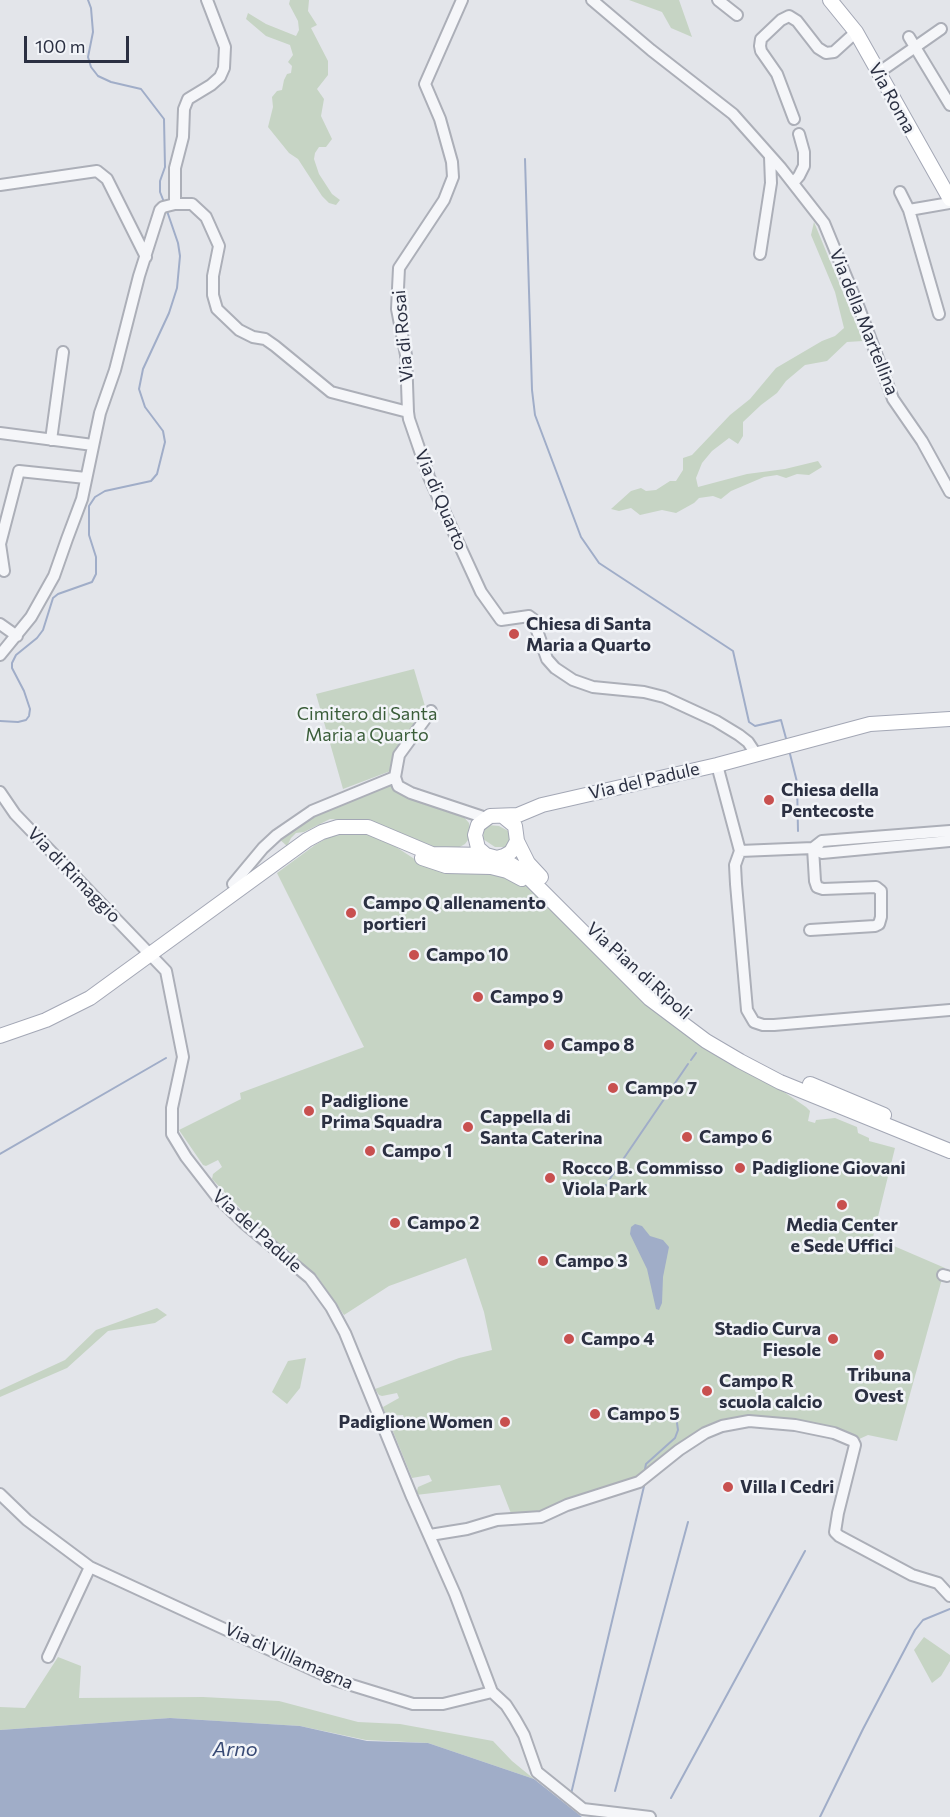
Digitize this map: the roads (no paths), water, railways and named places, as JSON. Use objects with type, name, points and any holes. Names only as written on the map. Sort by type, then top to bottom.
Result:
[{"type":"main road","name":"Via Roma","points":[[830,0],[856,32],[950,201]]},
{"type":"main road","name":"Via del Padule","points":[[479,828],[493,816],[504,817],[542,805],[717,765],[877,723],[950,719]]},
{"type":"main road","points":[[0,1036],[46,1020],[90,998],[255,877],[322,832],[350,826],[368,827],[432,854],[486,855],[501,858],[511,852],[517,835],[532,810]]},
{"type":"main road","points":[[504,817],[513,823],[517,835]]},
{"type":"main road","points":[[479,828],[478,848],[486,855]]},
{"type":"main road","points":[[455,856],[466,848],[479,828]]},
{"type":"main road","name":"Via Pian di Ripoli","points":[[517,835],[528,863],[548,885],[644,980],[693,1020],[727,1043],[779,1071],[950,1142]]},
{"type":"main road","name":"Via Pian di Ripoli","points":[[396,839],[430,862],[446,866],[482,866],[499,869],[515,875],[544,894]]},
{"type":"main road","name":"Via Pian di Ripoli","points":[[501,858],[523,872],[644,993],[706,1041],[740,1062],[780,1082],[950,1151]]},
{"type":"street","points":[[175,204],[175,168],[183,137],[184,109],[188,99],[212,85],[220,77],[224,68],[225,47],[207,0]]},
{"type":"street","name":"Via di Rosai","points":[[408,412],[406,355],[397,309],[399,268],[444,200],[453,177],[452,162],[440,119],[425,84],[462,0]]},
{"type":"street","name":"Via della Martellina","points":[[592,0],[733,114],[824,222],[893,399],[922,441],[950,492]]},
{"type":"street","points":[[718,0],[737,15]]},
{"type":"street","points":[[794,119],[777,74],[761,51],[761,39],[781,20],[789,16],[797,21],[818,48],[826,53],[834,52],[856,32]]},
{"type":"street","points":[[878,73],[940,29]]},
{"type":"street","points":[[909,37],[950,105]]},
{"type":"street","points":[[792,183],[804,166],[804,152],[799,134]]},
{"type":"street","points":[[760,254],[771,183],[770,157]]},
{"type":"street","points":[[0,185],[96,171],[107,178],[146,258]]},
{"type":"street","points":[[900,192],[909,210],[939,314]]},
{"type":"street","points":[[909,210],[950,201]]},
{"type":"street","points":[[0,655],[31,617],[54,576],[82,499],[100,413],[116,370],[139,276],[162,207],[192,204],[206,216],[219,246],[213,276],[213,295],[217,309],[238,330],[253,337],[265,339],[331,392],[408,412]]},
{"type":"street","points":[[51,440],[63,352]]},
{"type":"street","name":"Via di Quarto","points":[[408,412],[429,477],[458,542],[481,592],[501,620],[529,616],[533,619],[547,659],[555,668],[573,680],[593,687],[644,692],[664,697],[716,721],[739,735],[748,742],[756,754]]},
{"type":"street","points":[[0,433],[93,445]]},
{"type":"street","points":[[4,571],[0,544],[19,471],[86,478]]},
{"type":"street","points":[[0,624],[16,636]]},
{"type":"street","points":[[233,884],[277,835],[312,811],[395,775],[399,755],[431,711]]},
{"type":"street","points":[[717,765],[740,851],[735,866],[736,884],[747,1010],[754,1022],[774,1026],[950,1010]]},
{"type":"street","name":"Via del Padule","points":[[395,775],[400,789],[450,807],[479,828]]},
{"type":"street","name":"Via di Rimaggio","points":[[0,792],[15,814],[151,955]]},
{"type":"street","points":[[936,837],[950,831]]},
{"type":"street","points":[[740,851],[813,848],[822,841],[936,837],[950,841]]},
{"type":"street","points":[[810,930],[875,926],[879,924],[882,917],[881,891],[876,887],[823,889],[817,887],[813,848]]},
{"type":"street","name":"Via del Padule","points":[[151,955],[168,975],[183,1052],[172,1108],[172,1134],[186,1157],[228,1208],[310,1278],[320,1290],[345,1333],[412,1498],[455,1594],[492,1692]]},
{"type":"street","points":[[430,1535],[497,1520],[541,1517],[567,1505],[639,1482],[679,1450],[705,1433],[722,1426],[750,1421],[795,1425],[834,1433],[853,1441],[855,1445],[835,1532],[912,1575],[938,1583],[950,1596]]},
{"type":"street","name":"Via di Villamagna","points":[[0,1494],[27,1520],[90,1567],[335,1680],[398,1700],[428,1706],[492,1692]]},
{"type":"street","points":[[48,1657],[90,1567]]},
{"type":"street","points":[[492,1692],[506,1705],[515,1719],[524,1735],[537,1772],[572,1802],[583,1809],[594,1812],[650,1817]]},
{"type":"water","points":[[635,1224],[642,1226],[650,1236],[663,1240],[669,1247],[663,1277],[662,1303],[659,1310],[656,1309],[647,1269],[630,1234],[631,1227]]},
{"type":"water","name":"Arno","points":[[170,1718],[300,1726],[367,1741],[428,1743],[534,1779],[582,1817],[0,1817],[0,1730]]},
{"type":"waterway","points":[[88,0],[93,32],[88,57],[91,67],[98,76],[111,82],[141,89],[164,119],[165,167],[160,181],[160,192],[164,202]]},
{"type":"waterway","points":[[525,159],[532,390],[535,415],[581,537],[599,563],[733,651],[749,722],[755,726],[781,720],[787,742]]},
{"type":"waterway","points":[[0,721],[18,722],[26,720],[29,716],[30,709],[12,668],[12,663],[16,655],[43,630],[53,598],[58,594],[92,582],[96,574],[96,557],[89,535],[89,506],[95,497],[105,491],[151,481],[157,474],[165,442],[163,431],[145,407],[139,389],[143,369],[169,313],[177,288],[180,256],[167,211]]},
{"type":"waterway","points":[[789,750],[797,782],[798,831]]},
{"type":"waterway","points":[[691,1060],[696,1053]]},
{"type":"waterway","points":[[0,1154],[166,1058]]},
{"type":"waterway","points":[[609,1180],[688,1064]]},
{"type":"waterway","points":[[601,1194],[606,1185]]},
{"type":"waterway","points":[[645,1469],[646,1464],[675,1438],[678,1430],[677,1423]]},
{"type":"waterway","points":[[571,1794],[645,1482]]},
{"type":"waterway","points":[[615,1791],[688,1522]]},
{"type":"waterway","points":[[671,1798],[805,1551]]},
{"type":"waterway","points":[[820,1817],[915,1630],[923,1620],[950,1609]]},
{"type":"place","name":"Chiesa di Santa Maria a Quarto","points":[[514,634]]},
{"type":"place","name":"Chiesa della Pentecoste","points":[[769,800]]},
{"type":"place","name":"Campo Q allenamento portieri","points":[[351,913]]},
{"type":"place","name":"Campo 10","points":[[414,955]]},
{"type":"place","name":"Campo 9","points":[[478,997]]},
{"type":"place","name":"Campo 8","points":[[549,1045]]},
{"type":"place","name":"Campo 7","points":[[613,1088]]},
{"type":"place","name":"Padiglione Prima Squadra","points":[[309,1111]]},
{"type":"place","name":"Cappella di Santa Caterina","points":[[468,1127]]},
{"type":"place","name":"Campo 6","points":[[687,1137]]},
{"type":"place","name":"Campo 1","points":[[370,1151]]},
{"type":"place","name":"Padiglione Giovani","points":[[740,1168]]},
{"type":"place","name":"Rocco B. Commisso Viola Park","points":[[550,1178]]},
{"type":"place","name":"Media Center e Sede Uffici","points":[[842,1205]]},
{"type":"place","name":"Campo 2","points":[[395,1223]]},
{"type":"place","name":"Campo 3","points":[[543,1261]]},
{"type":"place","name":"Campo 4","points":[[569,1339]]},
{"type":"place","name":"Stadio Curva Fiesole","points":[[833,1339]]},
{"type":"place","name":"Tribuna Ovest","points":[[879,1355]]},
{"type":"place","name":"Campo R scuola calcio","points":[[707,1391]]},
{"type":"place","name":"Campo 5","points":[[595,1414]]},
{"type":"place","name":"Padiglione Women","points":[[505,1422]]},
{"type":"place","name":"Villa I Cedri","points":[[728,1487]]},
{"type":"park label","name":"Cimitero di Santa Maria a Quarto","points":[[367,724]]}]
